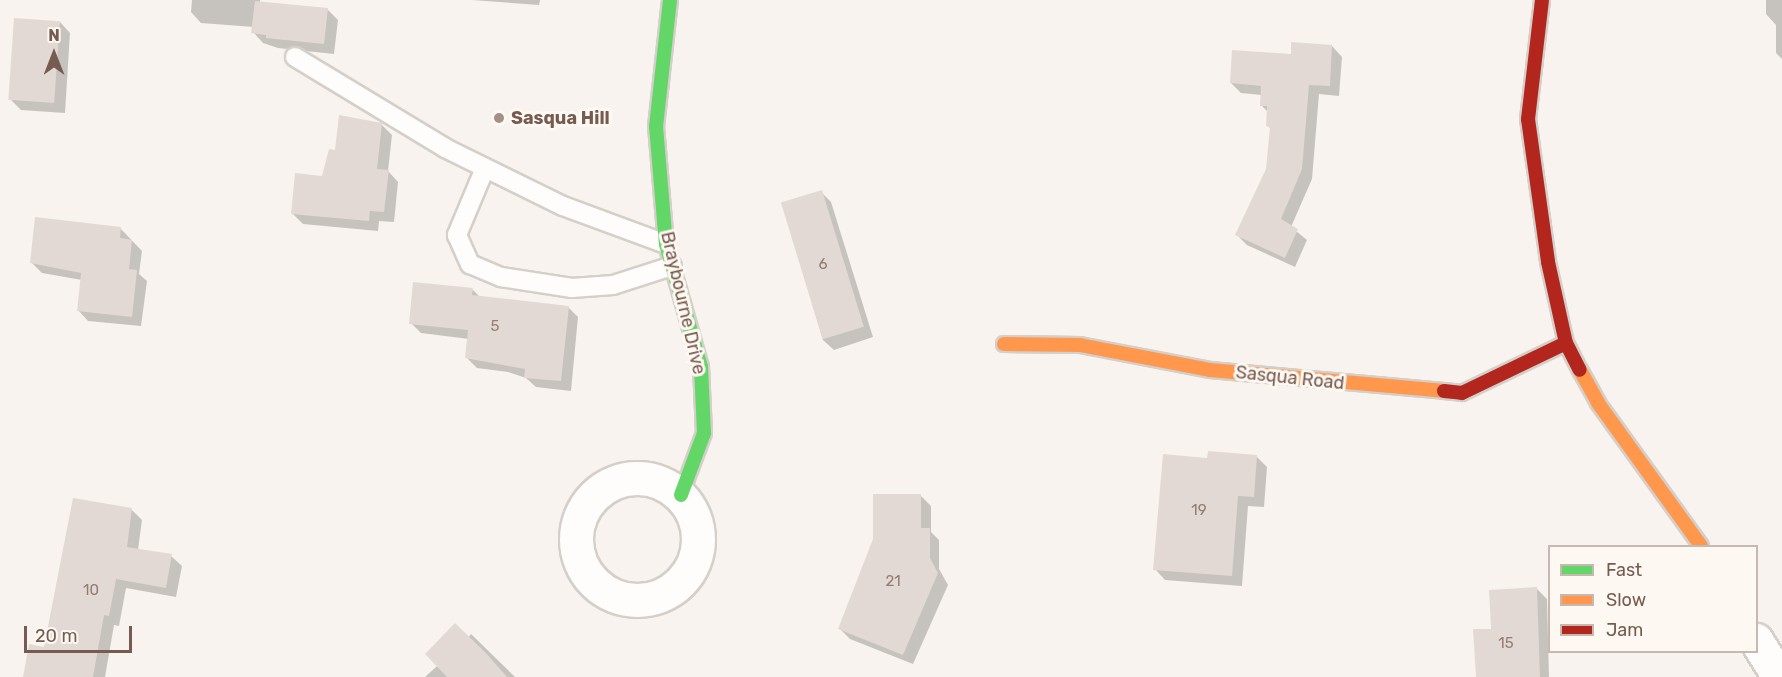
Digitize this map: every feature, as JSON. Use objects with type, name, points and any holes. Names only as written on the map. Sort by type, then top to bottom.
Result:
[{"type":"street","name":"Braybourne Drive","points":[[670,0],[656,126],[666,244],[701,368],[704,433],[681,495]]},
{"type":"street","points":[[1542,0],[1528,119],[1548,262],[1566,343],[1598,403],[1700,545]]},
{"type":"street","name":"Sasqua Road","points":[[1004,344],[1080,345],[1210,370],[1462,393],[1566,343]]},
{"type":"street","points":[[1758,643],[1779,677]]},
{"type":"lane","points":[[295,57],[445,148],[563,207],[666,244]]},
{"type":"lane","points":[[485,168],[457,235],[470,264],[501,277],[572,288],[613,285],[672,266]]},
{"type":"building","points":[[255,1],[328,8],[324,44],[266,38],[266,35],[251,33]]},
{"type":"building","points":[[14,18],[60,21],[54,103],[8,100]]},
{"type":"building","points":[[1291,42],[1332,45],[1330,86],[1309,85],[1302,169],[1281,219],[1298,229],[1285,258],[1235,235],[1266,169],[1270,127],[1266,126],[1267,106],[1260,106],[1261,86],[1230,83],[1232,50],[1291,54]]},
{"type":"building","points":[[339,115],[382,123],[377,169],[389,170],[384,212],[370,211],[369,221],[291,214],[295,173],[322,176],[329,149],[335,150]]},
{"type":"building","points":[[822,190],[864,327],[823,339],[781,203]]},
{"type":"building","points":[[35,217],[121,227],[120,238],[132,240],[129,269],[137,270],[132,317],[77,311],[81,273],[30,263]]},
{"type":"building","points":[[413,282],[473,288],[472,295],[569,306],[561,381],[524,378],[525,369],[465,358],[468,330],[409,324]]},
{"type":"building","points":[[1208,451],[1257,455],[1254,497],[1238,496],[1232,576],[1153,570],[1163,454],[1207,458]]},
{"type":"building","points":[[873,494],[921,494],[921,528],[930,528],[930,558],[938,573],[903,655],[838,629],[873,539]]},
{"type":"building","points":[[73,498],[132,508],[127,547],[172,554],[166,588],[116,579],[109,616],[104,615],[93,677],[23,677],[29,644],[44,647]]},
{"type":"building","points":[[1537,587],[1540,677],[1476,677],[1473,629],[1491,629],[1489,590]]},
{"type":"building","points":[[455,623],[507,677],[447,677],[425,654]]},
{"type":"traffic: fast","points":[[670,0],[656,126],[666,244],[701,367],[704,433],[681,495]]},
{"type":"traffic: slow","points":[[1004,344],[1080,345],[1210,370],[1444,391]]},
{"type":"traffic: slow","points":[[1580,370],[1598,403],[1700,545]]},
{"type":"traffic: jam","points":[[1542,0],[1528,119],[1548,262],[1566,343],[1580,370]]},
{"type":"traffic: jam","points":[[1444,391],[1462,393],[1566,343]]},
{"type":"place","name":"Sasqua Hill","points":[[499,118]]}]
